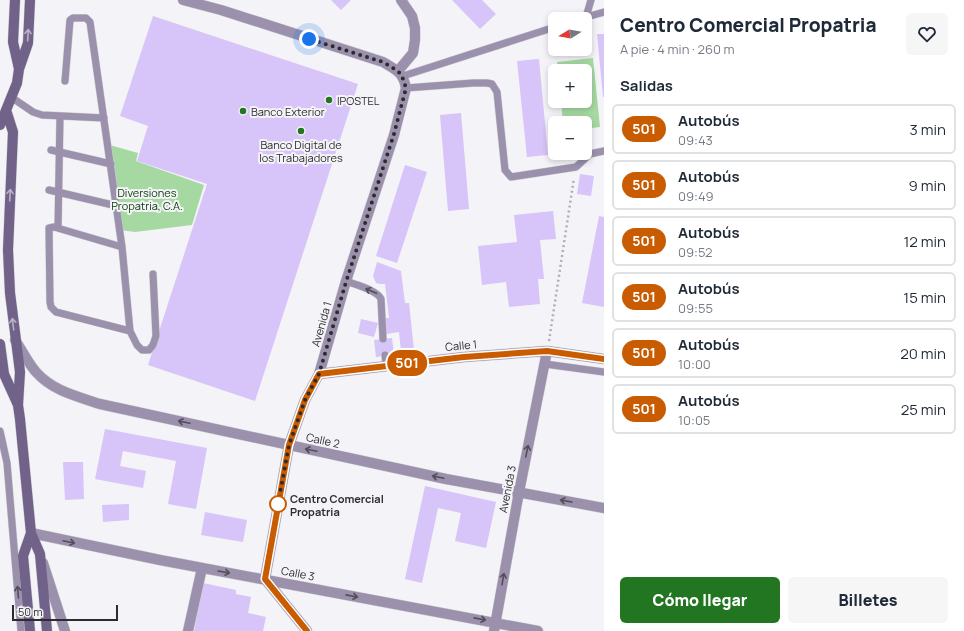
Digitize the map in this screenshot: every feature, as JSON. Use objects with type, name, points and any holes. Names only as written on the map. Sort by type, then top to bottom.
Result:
[{"type":"main road","points":[[15,0],[13,42],[19,69]]},
{"type":"main road","points":[[0,125],[17,83],[19,69],[28,43],[30,0]]},
{"type":"main road","points":[[6,110],[13,132],[8,250],[10,293],[20,372],[18,405],[24,449],[31,533],[40,554],[47,631]]},
{"type":"main road","points":[[0,344],[4,374],[18,405]]},
{"type":"main road","points":[[30,631],[23,556],[31,533]]},
{"type":"street","points":[[184,0],[221,10],[383,62],[400,74],[406,88]]},
{"type":"street","points":[[400,74],[413,53],[415,40],[415,28],[412,16],[401,0]]},
{"type":"street","name":"Avenida 1","points":[[265,579],[289,445],[305,400],[319,374],[346,282],[394,134],[406,88]]},
{"type":"street","name":"Calle 2","points":[[15,340],[35,371],[46,382],[62,392],[100,404],[446,479],[604,508]]},
{"type":"street","name":"Calle 1","points":[[319,374],[385,360],[464,357],[547,351],[604,359]]},
{"type":"street","name":"Avenida 3","points":[[495,627],[519,492],[547,351]]},
{"type":"street","name":"Calle 3","points":[[31,533],[202,568],[265,579],[495,627],[538,631]]},
{"type":"street","points":[[40,554],[65,631]]},
{"type":"street","points":[[188,631],[202,568]]},
{"type":"street","points":[[265,579],[307,631]]},
{"type":"lane","points":[[586,12],[591,0]]},
{"type":"lane","points":[[592,15],[604,12]]},
{"type":"lane","points":[[65,81],[70,20],[73,18],[86,18],[90,22],[117,206],[130,331],[137,345],[142,350],[148,350],[153,345],[156,336],[153,274]]},
{"type":"lane","points":[[400,74],[548,29]]},
{"type":"lane","points":[[406,88],[473,83],[492,84],[497,92],[505,170],[511,177],[576,167],[590,154],[604,151]]},
{"type":"lane","points":[[11,97],[33,112],[42,115],[104,118]]},
{"type":"lane","points":[[58,228],[58,192],[55,151],[60,116]]},
{"type":"lane","points":[[55,151],[110,164]]},
{"type":"lane","points":[[49,190],[117,206]]},
{"type":"lane","points":[[122,247],[50,227],[48,230],[50,302],[53,310],[56,312],[130,331]]},
{"type":"lane","points":[[346,282],[374,292],[380,296],[383,339]]},
{"type":"lane","points":[[545,364],[604,372]]},
{"type":"lane","points":[[0,431],[7,463],[21,631]]},
{"type":"path","points":[[547,351],[576,167]]},
{"type":"green space","points":[[593,58],[600,127],[592,128],[592,116],[562,116],[562,108],[592,108],[592,64],[557,64],[557,62]]},
{"type":"green space","name":"Diversiones Propatria, C.A.","points":[[106,144],[138,153],[136,161],[204,185],[192,225],[135,232],[120,230]]},
{"type":"building","points":[[331,0],[351,0],[341,10]]},
{"type":"building","points":[[452,0],[482,0],[496,14],[480,29]]},
{"type":"building","points":[[153,16],[358,84],[255,401],[148,365],[207,184],[137,161],[148,126],[120,116]]},
{"type":"building","points":[[597,34],[604,34],[604,97],[603,97]]},
{"type":"building","points":[[539,59],[548,155],[527,157],[517,61]]},
{"type":"building","points":[[461,113],[469,209],[448,211],[440,115]]},
{"type":"building","points":[[405,165],[427,172],[397,263],[376,256]]},
{"type":"building","points":[[580,174],[594,176],[591,196],[577,194]]},
{"type":"building","points":[[553,211],[556,239],[540,240],[544,279],[538,279],[540,304],[509,307],[506,282],[482,285],[478,246],[517,242],[514,215]]},
{"type":"building","points":[[599,216],[604,217],[604,307],[582,303]]},
{"type":"building","points":[[377,262],[401,271],[405,303],[409,303],[414,350],[401,351],[399,332],[386,334],[384,318],[389,318],[385,284],[376,283],[373,276]]},
{"type":"building","points":[[361,319],[378,323],[374,337],[358,333]]},
{"type":"building","points":[[392,338],[394,354],[376,357],[374,340]]},
{"type":"building","points":[[105,429],[207,448],[196,509],[168,504],[176,461],[123,451],[120,466],[146,471],[143,488],[95,479]]},
{"type":"building","points":[[63,462],[83,462],[84,499],[65,500]]},
{"type":"building","points":[[425,486],[496,502],[486,548],[455,541],[461,513],[438,508],[422,583],[405,579]]},
{"type":"building","points":[[129,504],[129,520],[103,522],[102,505]]},
{"type":"building","points":[[205,512],[247,520],[243,542],[201,535]]},
{"type":"building","points":[[203,583],[236,590],[236,594],[251,597],[248,613],[266,617],[263,631],[194,631]]},
{"type":"bus line","name":"501","points":[[307,631],[265,579],[289,445],[305,400],[319,374],[464,357],[547,351],[604,359]]},
{"type":"place","name":"IPOSTEL","points":[[329,100]]},
{"type":"place","name":"Banco Exterior","points":[[243,111]]},
{"type":"place","name":"Banco Digital de los Trabajadores","points":[[301,131]]},
{"type":"place","name":"Centro Comercial Propatria","points":[[278,504]]},
{"type":"route","points":[[278,504],[289,445],[305,400],[319,374],[346,282],[394,134],[406,88],[405,82],[398,71],[383,62],[309,39]]}]
